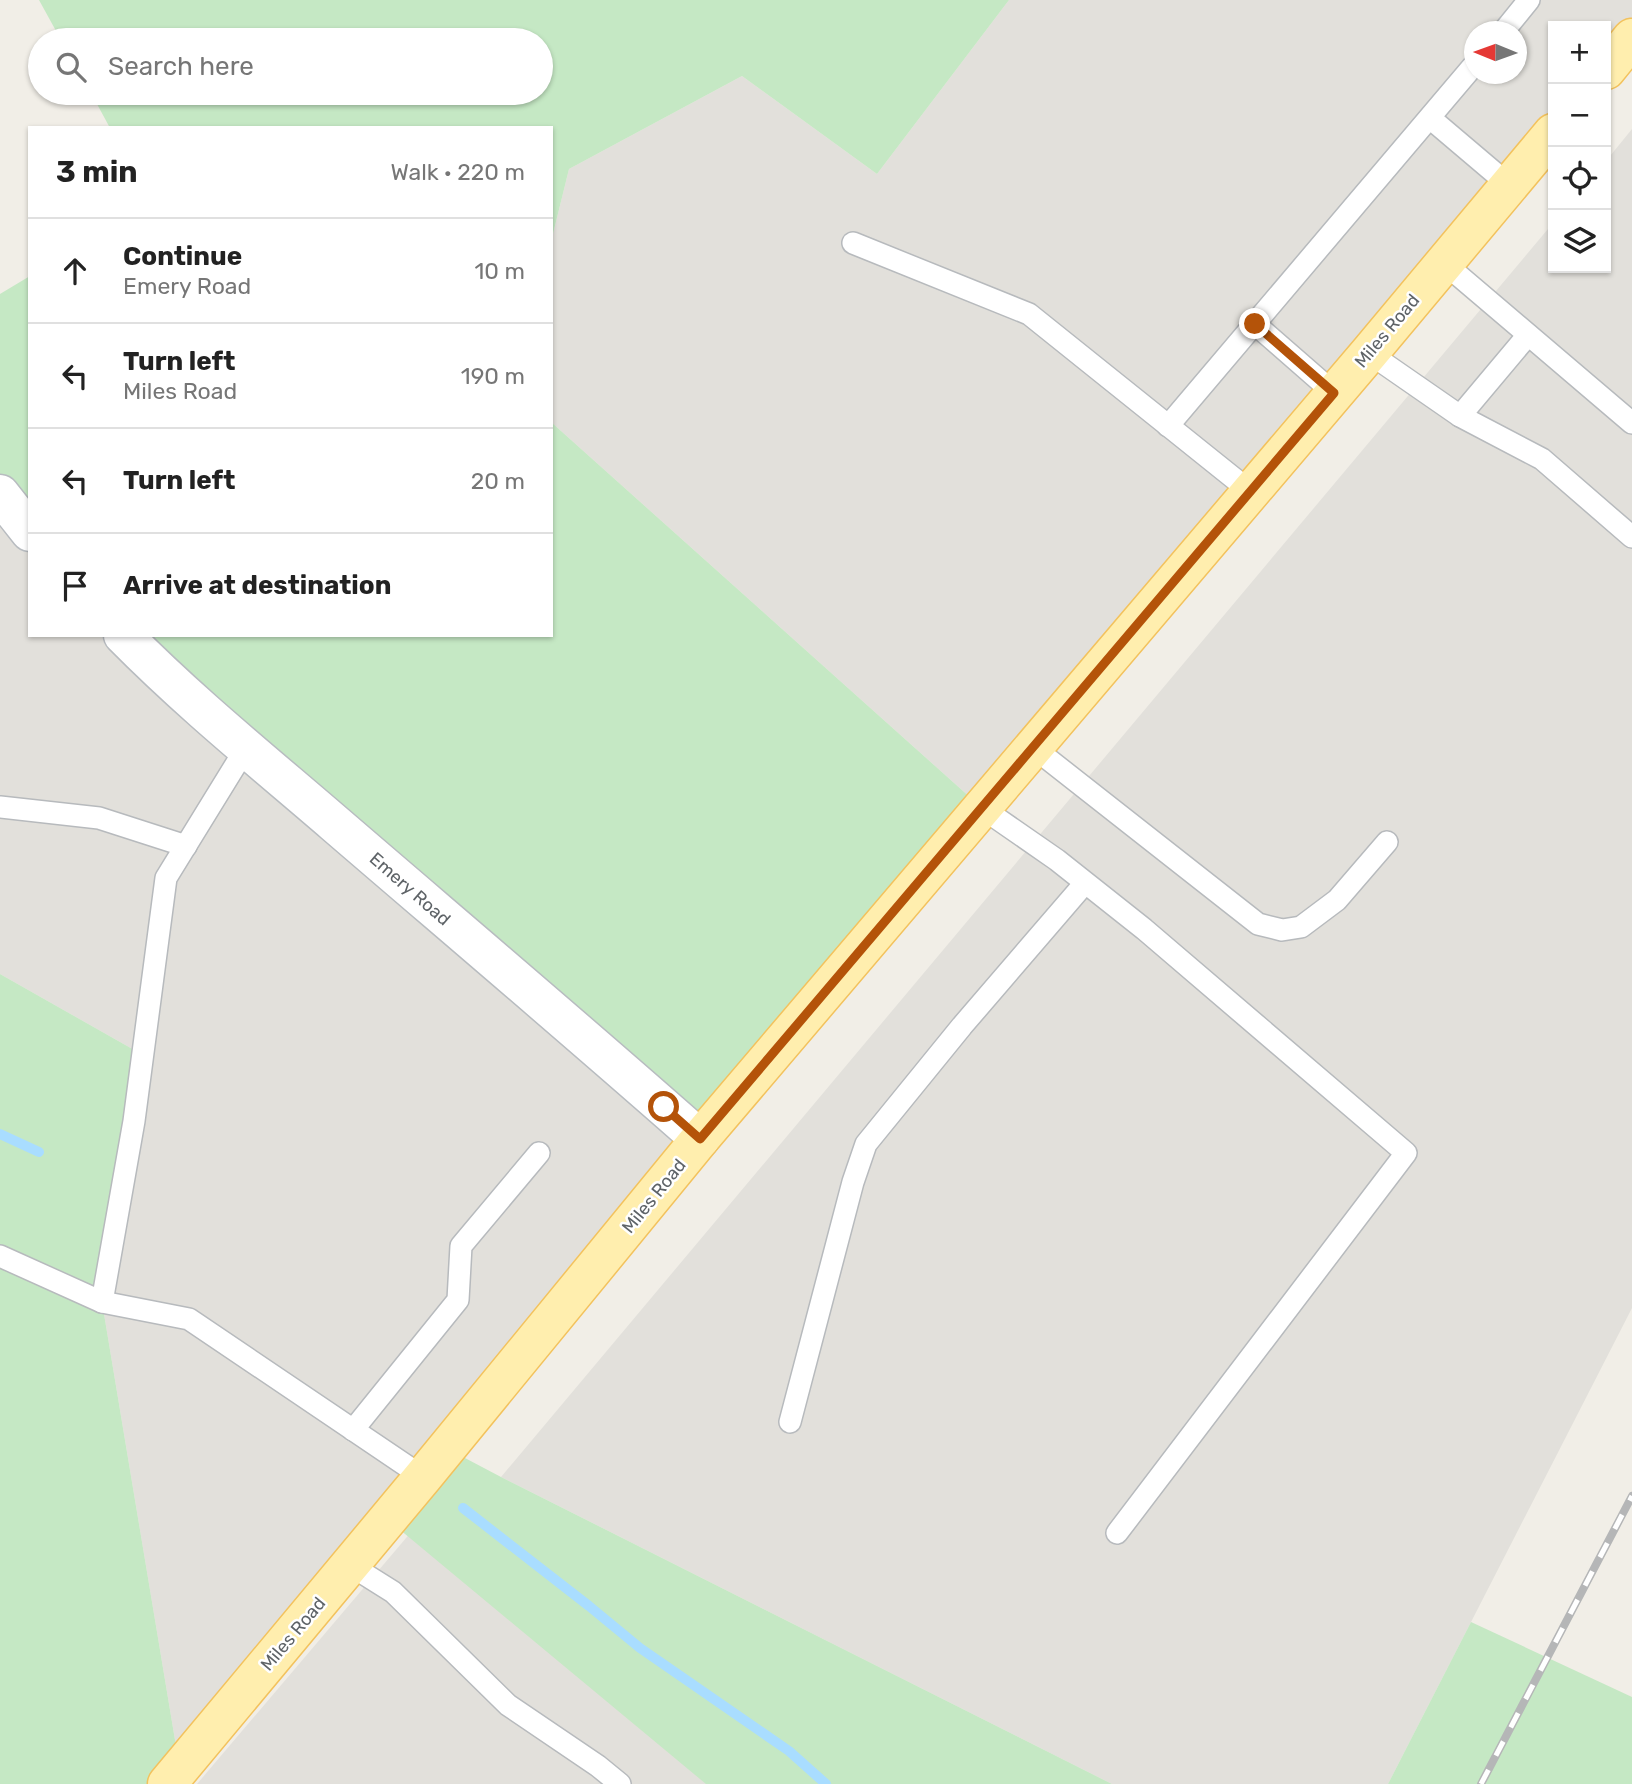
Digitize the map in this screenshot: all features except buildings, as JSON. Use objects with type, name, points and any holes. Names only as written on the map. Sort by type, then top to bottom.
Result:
[{"type":"main road","points":[[1611,64],[1632,38]]},
{"type":"main road","name":"Miles Road","points":[[167,1784],[700,1139],[1548,139]]},
{"type":"street","points":[[0,494],[28,529]]},
{"type":"street","name":"Emery Road","points":[[125,637],[210,718],[700,1139]]},
{"type":"lane","points":[[1512,21],[1530,0]]},
{"type":"lane","points":[[1168,426],[1464,78]]},
{"type":"lane","points":[[1430,118],[1509,185]]},
{"type":"lane","points":[[853,243],[1028,314],[1251,492]]},
{"type":"lane","points":[[1444,263],[1632,423]]},
{"type":"lane","points":[[1255,324],[1334,393]]},
{"type":"lane","points":[[1460,416],[1528,335]]},
{"type":"lane","points":[[1369,353],[1460,416],[1542,459],[1632,537]]},
{"type":"lane","points":[[102,1302],[134,1121],[166,878],[246,748]]},
{"type":"lane","points":[[1034,748],[1258,924],[1282,930],[1301,927],[1337,900],[1387,842]]},
{"type":"lane","points":[[0,807],[99,818],[186,846]]},
{"type":"lane","points":[[982,808],[1056,860],[1144,929],[1406,1153],[1118,1533]]},
{"type":"lane","points":[[790,1422],[853,1182],[866,1144],[962,1026],[1085,883]]},
{"type":"lane","points":[[353,1430],[458,1300],[461,1246],[539,1153]]},
{"type":"lane","points":[[0,1256],[102,1302],[189,1320],[423,1477]]},
{"type":"lane","points":[[350,1565],[393,1592],[508,1705],[620,1784]]},
{"type":"shaded area","points":[[1009,0],[1632,0],[1632,38],[1611,63],[1611,21],[1548,21],[1548,138],[982,808],[553,424],[553,234],[569,169],[742,76],[877,174]]},
{"type":"shaded area","points":[[1632,129],[1632,1308],[1388,1784],[1112,1784],[501,1477],[1548,229],[1548,273],[1611,273],[1611,155]]},
{"type":"shaded area","points":[[0,494],[28,529],[28,637],[125,637],[700,1139],[180,1770],[102,1302],[143,1055],[0,974]]},
{"type":"shaded area","points":[[412,1531],[712,1784],[197,1784]]},
{"type":"green space","points":[[39,0],[1009,0],[877,174],[742,76],[569,169],[553,234],[553,126],[109,126],[98,105],[553,105],[553,28],[54,28]]},
{"type":"green space","points":[[28,277],[28,529],[0,494],[0,294]]},
{"type":"green space","points":[[553,424],[982,808],[700,1139],[125,637],[553,637]]},
{"type":"green space","points":[[0,974],[143,1055],[102,1302],[180,1770],[167,1784],[0,1784]]},
{"type":"green space","points":[[446,1448],[1112,1784],[706,1784],[387,1519]]},
{"type":"green space","points":[[1471,1622],[1632,1697],[1632,1784],[1388,1784]]},
{"type":"waterway","points":[[0,1134],[39,1152]]},
{"type":"waterway","points":[[463,1508],[640,1648],[789,1751],[826,1784]]},
{"type":"railway","points":[[1481,1784],[1632,1496]]},
{"type":"route","points":[[664,1107],[700,1139],[1334,393],[1255,324]]}]
